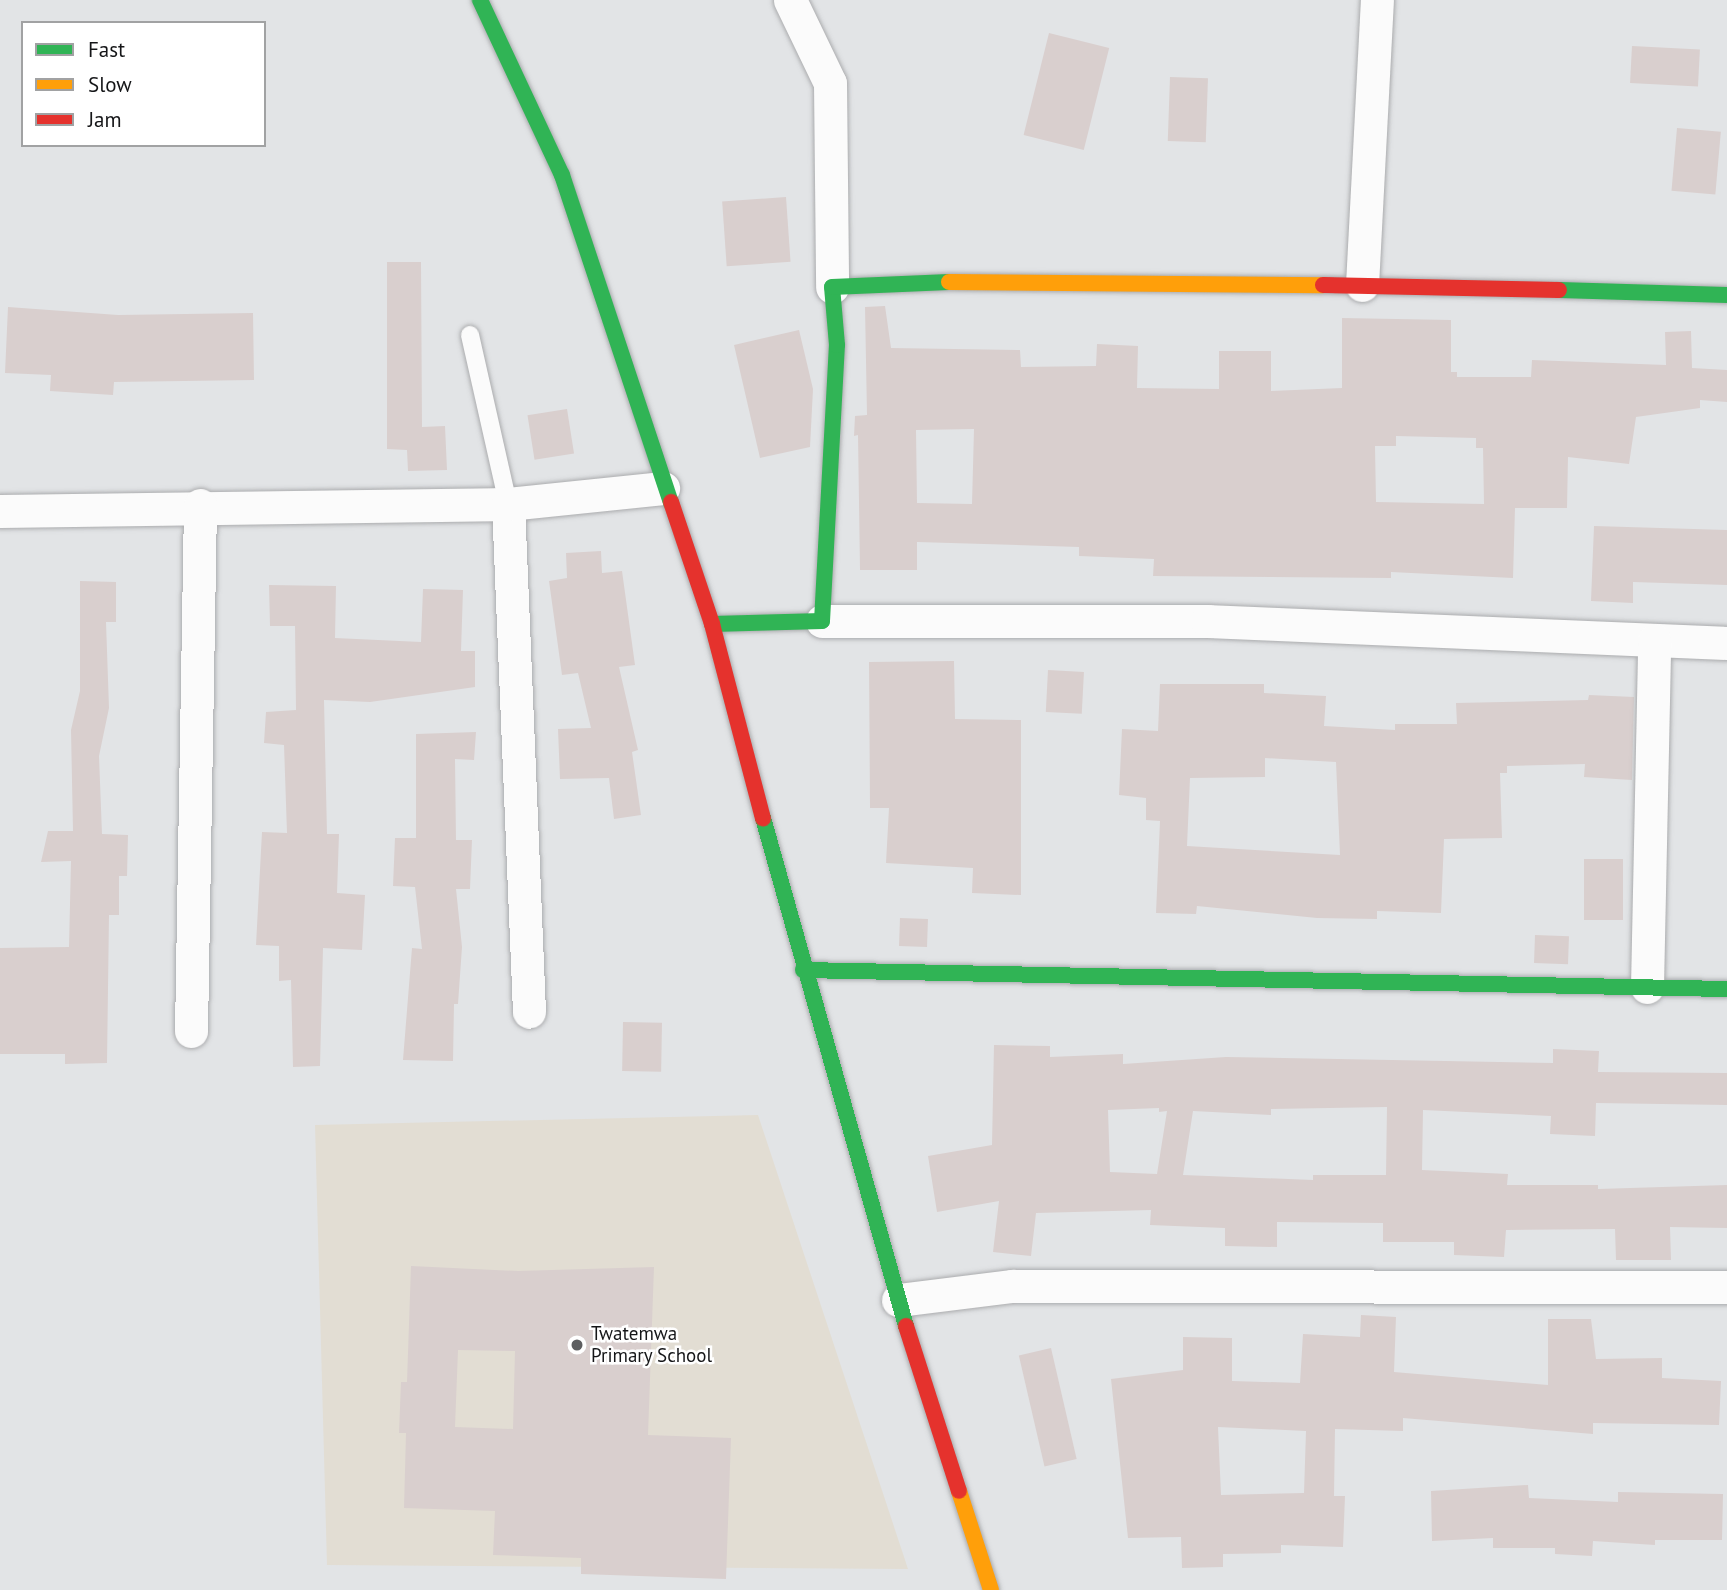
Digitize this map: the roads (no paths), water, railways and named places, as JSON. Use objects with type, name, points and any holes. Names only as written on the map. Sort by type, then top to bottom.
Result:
[{"type":"street","points":[[480,0],[562,175],[663,488],[712,624],[803,970],[898,1300],[991,1590]]},
{"type":"street","points":[[790,0],[830,83],[832,287],[837,345],[822,621]]},
{"type":"street","points":[[1362,285],[1377,0]]},
{"type":"street","points":[[832,287],[927,282],[1362,285],[1727,295]]},
{"type":"street","points":[[0,511],[201,505],[508,504],[663,488]]},
{"type":"street","points":[[508,504],[529,1012]]},
{"type":"street","points":[[191,1031],[201,505]]},
{"type":"street","points":[[712,624],[822,621],[1207,621],[1727,643]]},
{"type":"street","points":[[1647,987],[1654,640]]},
{"type":"street","points":[[803,970],[1727,989]]},
{"type":"street","points":[[898,1300],[1012,1286],[1727,1287]]},
{"type":"lane","points":[[470,335],[508,504]]},
{"type":"place","name":"Twatemwa Primary School","points":[[577,1345]]}]
